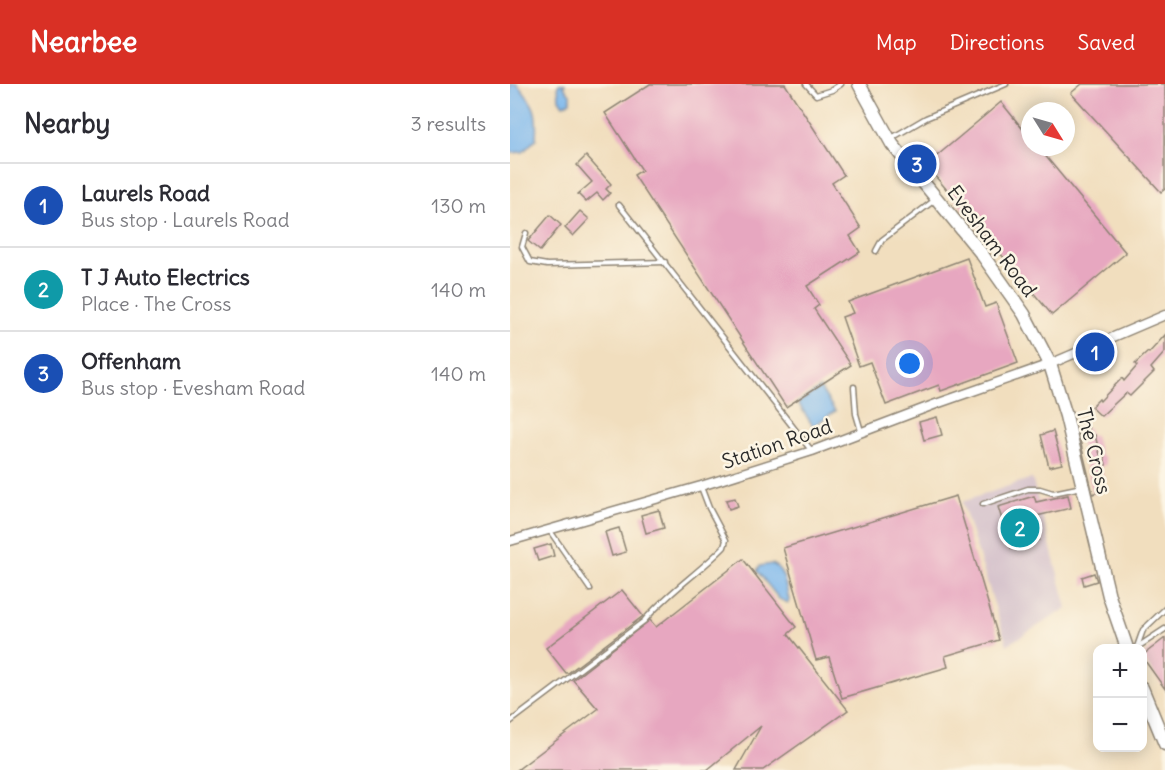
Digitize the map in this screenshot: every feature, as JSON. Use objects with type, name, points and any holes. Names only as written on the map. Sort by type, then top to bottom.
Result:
[{"type":"main road","name":"Evesham Road","points":[[859,84],[889,139],[981,253],[1024,314],[1050,364]]},
{"type":"main road","name":"The Cross","points":[[1050,364],[1066,416],[1109,596],[1131,644]]},
{"type":"main road","points":[[1147,698],[1165,744]]},
{"type":"street","name":"Station Road","points":[[510,541],[701,486],[812,451],[1050,364],[1165,315]]},
{"type":"lane","points":[[806,84],[816,94],[832,90],[841,84]]},
{"type":"lane","points":[[889,139],[926,118],[1006,84]]},
{"type":"lane","points":[[876,251],[882,240],[936,199]]},
{"type":"lane","points":[[619,205],[812,451]]},
{"type":"lane","points":[[526,233],[522,247],[530,262],[547,265],[665,262]]},
{"type":"lane","points":[[854,387],[856,414],[861,432]]},
{"type":"lane","points":[[510,722],[644,621],[658,604],[682,586],[724,547],[726,540],[709,508],[701,486]]},
{"type":"lane","points":[[983,504],[1028,489],[1040,489],[1053,493],[1083,487]]},
{"type":"lane","points":[[550,530],[590,590]]},
{"type":"lane","points":[[1135,644],[1143,630],[1165,609]]},
{"type":"lane","points":[[1140,644],[1165,629]]},
{"type":"shaded area","points":[[1032,478],[1067,608],[1007,645],[962,502]]},
{"type":"water","points":[[510,84],[517,84],[523,91],[536,115],[536,139],[523,152],[510,153]]},
{"type":"water","points":[[558,84],[565,84],[564,87],[570,94],[570,102],[563,105],[559,99]]},
{"type":"water","points":[[820,388],[835,411],[813,426],[798,403]]},
{"type":"water","points":[[772,564],[782,574],[788,603],[779,599],[757,571],[760,566]]},
{"type":"building","points":[[650,84],[785,84],[844,175],[832,183],[861,228],[850,236],[860,252],[807,286],[819,305],[814,309],[851,365],[786,407],[634,175],[642,170],[605,113]]},
{"type":"building","points":[[1082,84],[1165,84],[1165,189],[1161,192],[1071,93]]},
{"type":"building","points":[[1001,102],[1021,127],[1021,156],[1045,156],[1126,253],[1052,315],[926,165]]},
{"type":"building","points":[[586,156],[611,184],[606,189],[610,193],[603,200],[597,193],[586,202],[578,194],[592,182],[577,165]]},
{"type":"building","points":[[580,211],[589,219],[573,236],[565,228]]},
{"type":"building","points":[[550,215],[561,225],[540,251],[528,241]]},
{"type":"building","points":[[967,258],[985,307],[996,303],[1018,363],[941,391],[939,385],[886,405],[870,362],[859,366],[842,317],[853,313],[848,302]]},
{"type":"building","points":[[1165,335],[1165,352],[1151,368],[1154,372],[1130,396],[1126,393],[1101,416],[1091,407],[1122,378],[1124,381],[1137,366],[1135,364],[1149,353]]},
{"type":"building","points":[[937,417],[942,435],[924,440],[919,422]]},
{"type":"building","points":[[1089,428],[1090,436],[1095,435],[1101,457],[1104,456],[1106,465],[1101,466],[1106,489],[1093,494],[1078,432]]},
{"type":"building","points":[[1053,431],[1062,464],[1049,467],[1041,435]]},
{"type":"building","points":[[1068,495],[1071,508],[1032,517],[1039,540],[1011,548],[998,507],[1034,496],[1036,502]]},
{"type":"building","points":[[956,496],[999,640],[945,656],[948,667],[842,698],[829,657],[816,660],[783,548]]},
{"type":"building","points":[[735,498],[738,506],[729,509],[726,500]]},
{"type":"building","points":[[659,510],[664,528],[646,533],[641,515]]},
{"type":"building","points":[[619,528],[626,552],[612,556],[605,532]]},
{"type":"building","points":[[551,544],[554,556],[538,561],[534,549]]},
{"type":"building","points":[[743,559],[796,627],[788,634],[848,710],[763,770],[736,770],[761,726],[707,770],[517,770],[598,709],[573,680],[650,620],[656,627]]},
{"type":"building","points":[[1094,573],[1097,581],[1084,585],[1082,577]]},
{"type":"building","points":[[622,590],[643,616],[566,673],[546,648]]},
{"type":"building","points":[[1165,638],[1165,689],[1147,664],[1147,652]]},
{"type":"place","name":"Offenham","points":[[917,164]]},
{"type":"place","name":"Laurels Road","points":[[1095,352]]},
{"type":"place","name":"T J Auto Electrics","points":[[1020,528]]}]
